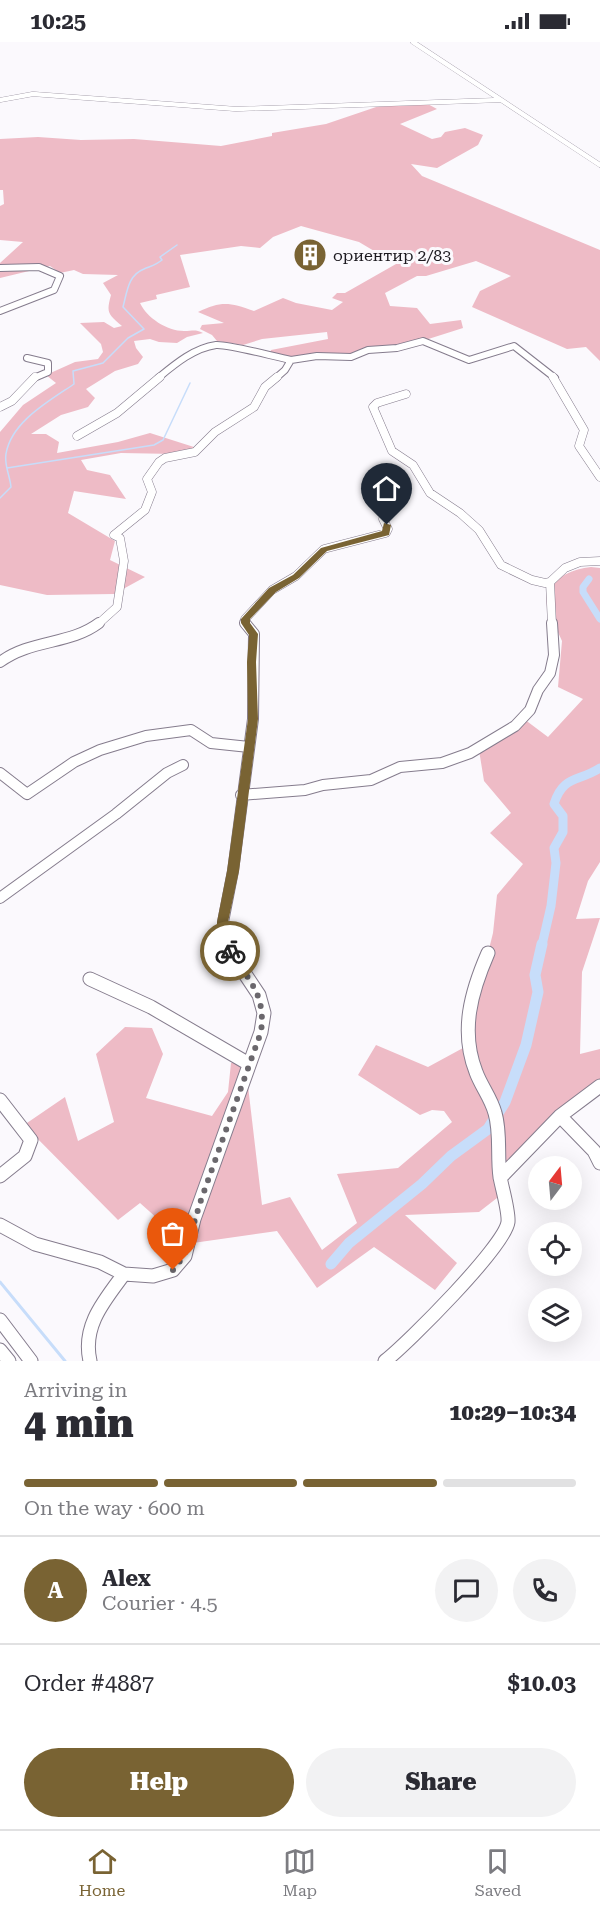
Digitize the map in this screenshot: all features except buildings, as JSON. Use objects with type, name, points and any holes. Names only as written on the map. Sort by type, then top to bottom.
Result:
[{"type":"street","points":[[413,42],[599,164]]},
{"type":"street","points":[[0,100],[33,94],[255,109],[395,102],[500,100]]},
{"type":"street","points":[[0,268],[43,267],[53,270],[60,276],[54,290],[0,311]]},
{"type":"street","points":[[76,436],[117,413],[187,356],[217,345],[291,360],[316,356],[351,357],[376,348],[398,348],[423,341],[470,360],[514,346],[545,369],[562,390],[584,430],[579,446],[600,477]]},
{"type":"street","points":[[0,407],[12,402],[29,381],[48,372],[48,363],[27,358]]},
{"type":"street","points":[[0,662],[13,652],[29,646],[84,632],[117,607],[124,561],[120,537],[114,535],[145,510],[152,492],[147,479],[159,462],[165,458],[195,452],[215,432],[254,407],[265,387],[285,370],[291,360]]},
{"type":"street","points":[[406,394],[377,403],[373,407],[392,451],[413,465],[429,493],[479,530],[501,565],[538,582],[550,582],[566,568],[580,562],[600,561]]},
{"type":"street","points":[[0,1225],[35,1244],[100,1262],[124,1274],[153,1276],[173,1270],[184,1256],[194,1219],[261,1032],[264,1013],[259,995],[223,940],[227,895],[233,871],[253,719],[254,634],[245,623],[245,619],[272,590],[296,576],[324,549],[386,533],[388,529],[383,519]]},
{"type":"street","points":[[242,795],[305,790],[323,785],[371,780],[400,767],[442,763],[470,753],[515,726],[530,710],[538,690],[550,673],[554,655],[550,582]]},
{"type":"street","points":[[0,773],[27,794],[76,761],[98,751],[171,730],[191,730],[196,736],[214,746],[249,747]]},
{"type":"street","points":[[0,898],[117,814],[167,772],[183,765]]},
{"type":"street","points":[[385,1361],[404,1346],[492,1251],[508,1222],[500,1178],[497,1124],[489,1094],[475,1071],[469,1042],[467,1010],[474,984],[488,953]]},
{"type":"street","points":[[90,979],[183,1023],[199,1036],[249,1064]]},
{"type":"street","points":[[500,1178],[561,1116],[600,1086]]},
{"type":"street","points":[[0,1100],[31,1140],[32,1147],[28,1154],[0,1176]]},
{"type":"street","points":[[561,1116],[594,1151],[600,1163]]},
{"type":"street","points":[[90,1361],[88,1354],[93,1316],[124,1274]]},
{"type":"street","points":[[0,1320],[31,1361]]},
{"type":"street","points":[[0,1350],[9,1361]]},
{"type":"shaded area","points":[[424,102],[437,109],[400,124],[432,139],[441,137],[445,132],[465,128],[483,135],[478,145],[437,168],[411,164],[422,176],[600,250],[600,361],[586,347],[567,349],[472,307],[480,291],[511,276],[476,261],[426,276],[417,276],[385,293],[390,306],[417,308],[430,324],[461,320],[463,328],[400,348],[385,346],[354,356],[287,360],[270,353],[271,350],[328,339],[327,332],[262,339],[243,345],[217,341],[212,335],[200,329],[202,325],[224,323],[198,312],[219,304],[254,311],[283,298],[332,310],[343,302],[332,298],[337,293],[345,293],[396,264],[359,242],[301,226],[273,237],[260,248],[241,246],[180,255],[190,287],[156,295],[157,299],[140,303],[147,314],[164,326],[203,333],[187,337],[177,343],[150,339],[134,341],[143,357],[138,364],[115,371],[86,389],[95,398],[88,407],[61,415],[31,434],[46,434],[59,442],[57,453],[118,442],[150,433],[197,448],[175,454],[121,453],[81,460],[87,470],[110,475],[126,499],[74,491],[68,513],[115,541],[110,560],[145,577],[114,594],[47,595],[0,585],[0,432],[23,405],[56,383],[46,375],[75,362],[98,359],[103,352],[101,344],[80,323],[104,322],[114,328],[122,326],[109,313],[111,295],[103,283],[118,275],[83,274],[74,270],[60,273],[50,266],[0,278],[0,263],[23,242],[0,240],[0,206],[4,204],[3,190],[0,190],[0,139],[38,137],[81,140],[134,139],[221,146],[272,136],[272,133],[326,124],[388,103]]},
{"type":"shaded area","points":[[591,567],[600,568],[600,862],[588,881],[576,919],[600,918],[582,972],[580,1054],[600,1049],[600,1086],[498,1172],[497,1198],[479,1212],[405,1215],[457,1263],[435,1290],[374,1247],[317,1288],[277,1231],[186,1244],[140,1203],[118,1220],[24,1125],[65,1097],[78,1141],[114,1122],[96,1054],[125,1027],[152,1028],[163,1054],[146,1098],[212,1116],[228,1092],[231,1063],[254,1062],[248,1086],[262,1205],[290,1197],[322,1250],[357,1223],[337,1174],[398,1168],[452,1122],[444,1111],[432,1110],[420,1115],[358,1075],[376,1045],[428,1067],[463,1048],[466,1007],[484,969],[493,933],[497,895],[523,864],[490,833],[511,813],[484,781],[479,750],[524,719],[548,737],[583,699],[558,687],[562,641],[547,608],[546,590],[566,574]]},
{"type":"waterway","points":[[0,498],[11,487],[6,454],[15,432],[32,413],[74,384],[73,371],[103,363],[128,338],[144,329],[123,307],[129,285],[135,275],[160,262],[162,260],[160,257],[177,245]]},
{"type":"waterway","points":[[7,468],[154,445],[163,440],[190,383]]},
{"type":"waterway","points":[[589,579],[583,587],[583,592],[600,619]]},
{"type":"waterway","points":[[542,945],[551,906],[556,863],[554,848],[563,832],[563,816],[554,804],[562,788],[572,780],[600,768]]},
{"type":"waterway","points":[[331,1264],[349,1243],[422,1184],[451,1156],[488,1129],[505,1102],[526,1045],[538,992],[535,975],[542,944]]},
{"type":"waterway","points":[[0,1282],[65,1361]]},
{"type":"way so far","points":[[173,1270],[184,1256],[194,1219],[261,1032],[264,1013],[259,995],[230,951]]},
{"type":"place","name":"ориентир 2/83","points":[[310,255]]},
{"type":"route","points":[[230,951],[223,940],[223,922],[233,871],[253,719],[254,634],[248,628],[245,619],[272,590],[296,576],[324,549],[386,533],[387,525]]}]
